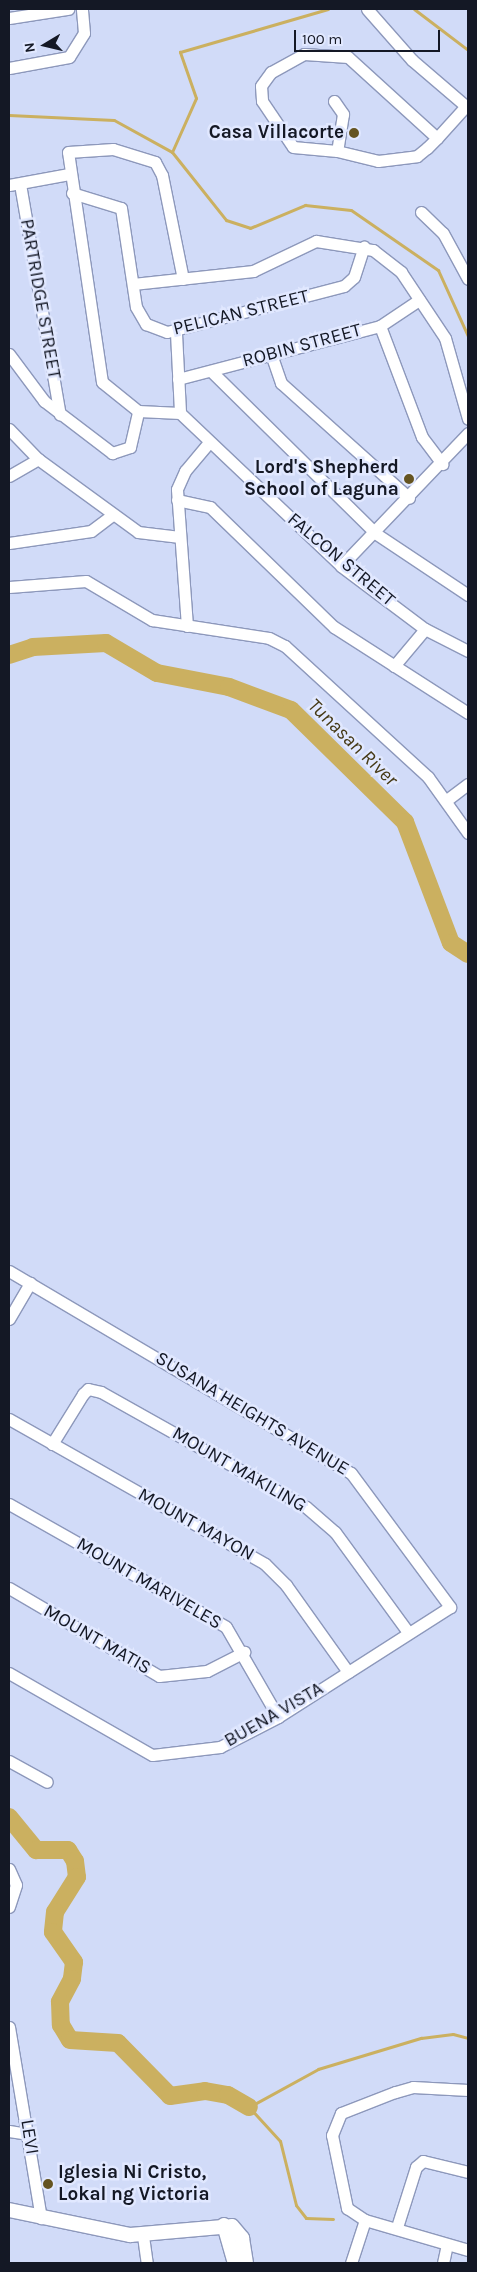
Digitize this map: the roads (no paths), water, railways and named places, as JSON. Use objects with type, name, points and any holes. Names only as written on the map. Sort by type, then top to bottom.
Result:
[{"type":"street","points":[[9,18],[68,9]]},
{"type":"street","points":[[9,68],[36,66],[69,57],[84,33],[82,9]]},
{"type":"street","points":[[368,9],[412,60],[467,108],[436,138],[417,156],[392,162],[337,151],[302,151],[285,141],[262,101],[261,86],[270,72],[304,54],[348,57],[436,138]]},
{"type":"street","points":[[334,101],[344,114],[337,151]]},
{"type":"street","points":[[176,333],[180,414],[138,412],[102,382],[69,174],[68,152],[113,149],[155,162],[162,175],[183,279]]},
{"type":"street","points":[[14,185],[69,174]]},
{"type":"street","name":"PARTRIDGE STREET","points":[[14,185],[60,415]]},
{"type":"street","name":"PELICAN STREET","points":[[72,193],[121,208],[140,317],[156,328],[176,333],[344,286],[354,277],[364,247]]},
{"type":"street","points":[[421,212],[443,233],[468,279]]},
{"type":"street","points":[[133,284],[252,271],[306,242],[364,247],[392,263],[445,338],[468,420]]},
{"type":"street","name":"ROBIN STREET","points":[[178,379],[380,326],[419,300]]},
{"type":"street","points":[[380,326],[422,437],[442,464]]},
{"type":"street","points":[[9,354],[60,415],[112,453],[130,447],[138,412]]},
{"type":"street","points":[[271,354],[282,383],[409,498]]},
{"type":"street","points":[[211,371],[375,533],[468,595]]},
{"type":"street","name":"FALCON STREET","points":[[180,414],[341,566],[424,629],[468,651]]},
{"type":"street","points":[[9,429],[38,459],[112,515],[147,535],[180,536]]},
{"type":"street","points":[[341,566],[442,464],[468,432]]},
{"type":"street","points":[[187,626],[177,500],[180,480],[209,442]]},
{"type":"street","points":[[9,476],[38,459]]},
{"type":"street","points":[[177,500],[213,509],[334,627],[468,713]]},
{"type":"street","points":[[9,543],[91,531],[112,515]]},
{"type":"street","points":[[9,587],[86,581],[152,620],[248,634],[285,646],[448,799],[468,833]]},
{"type":"street","points":[[394,666],[424,629]]},
{"type":"street","points":[[448,799],[468,784]]},
{"type":"street","name":"SUSANA HEIGHTS AVENUE","points":[[9,1271],[351,1472],[450,1607]]},
{"type":"street","points":[[9,1319],[30,1283]]},
{"type":"street","name":"MOUNT MAKILING","points":[[52,1444],[83,1394],[88,1389],[101,1392],[306,1507],[335,1532],[408,1632]]},
{"type":"street","name":"MOUNT MAYON","points":[[9,1419],[265,1564],[286,1584],[348,1672]]},
{"type":"street","name":"MOUNT MARIVELES","points":[[9,1504],[218,1622],[244,1652],[278,1717]]},
{"type":"street","name":"MOUNT MATIS","points":[[9,1588],[159,1676],[200,1673],[244,1652]]},
{"type":"street","name":"BUENA VISTA","points":[[9,1673],[152,1755],[220,1747],[278,1717],[408,1632],[450,1607]]},
{"type":"street","points":[[9,1761],[47,1782]]},
{"type":"street","points":[[9,1869],[16,1885],[9,1906]]},
{"type":"street","name":"LEVI","points":[[9,2027],[29,2134],[41,2218]]},
{"type":"street","points":[[468,2090],[413,2087],[336,2118],[332,2135],[341,2194],[347,2208],[365,2220],[397,2227],[468,2250]]},
{"type":"street","points":[[9,2131],[29,2134]]},
{"type":"street","points":[[397,2227],[416,2168],[423,2161],[468,2172]]},
{"type":"street","points":[[9,2210],[97,2231],[143,2236],[224,2225],[236,2229],[242,2238],[246,2263]]},
{"type":"street","points":[[351,2263],[365,2220]]},
{"type":"street","points":[[224,2225],[234,2263]]},
{"type":"street","points":[[143,2236],[147,2263]]},
{"type":"street","points":[[443,2263],[447,2244]]},
{"type":"waterway","points":[[172,152],[196,98],[180,52],[328,9]]},
{"type":"waterway","points":[[414,9],[468,50]]},
{"type":"waterway","points":[[9,115],[114,120],[172,152],[226,220],[250,228],[305,205],[351,210],[438,270],[468,336]]},
{"type":"waterway","name":"Tunasan River","points":[[9,655],[33,647],[106,643],[157,673],[229,687],[291,710],[405,822],[451,943],[468,954]]},
{"type":"waterway","points":[[9,1817],[36,1850],[68,1850],[75,1861],[77,1877],[55,1912],[53,1932],[74,1962],[72,1979],[60,2002],[61,2025],[70,2040],[118,2043],[170,2096],[205,2091],[228,2095],[249,2107]]},
{"type":"waterway","points":[[333,2219],[306,2218],[296,2205],[280,2141],[249,2107],[318,2069],[421,2038],[453,2034],[468,2038]]},
{"type":"place","name":"Casa Villacorte","points":[[354,133]]},
{"type":"place","name":"Lord's Shepherd School of Laguna","points":[[409,479]]},
{"type":"place","name":"Iglesia Ni Cristo, Lokal ng Victoria","points":[[48,2184]]}]
